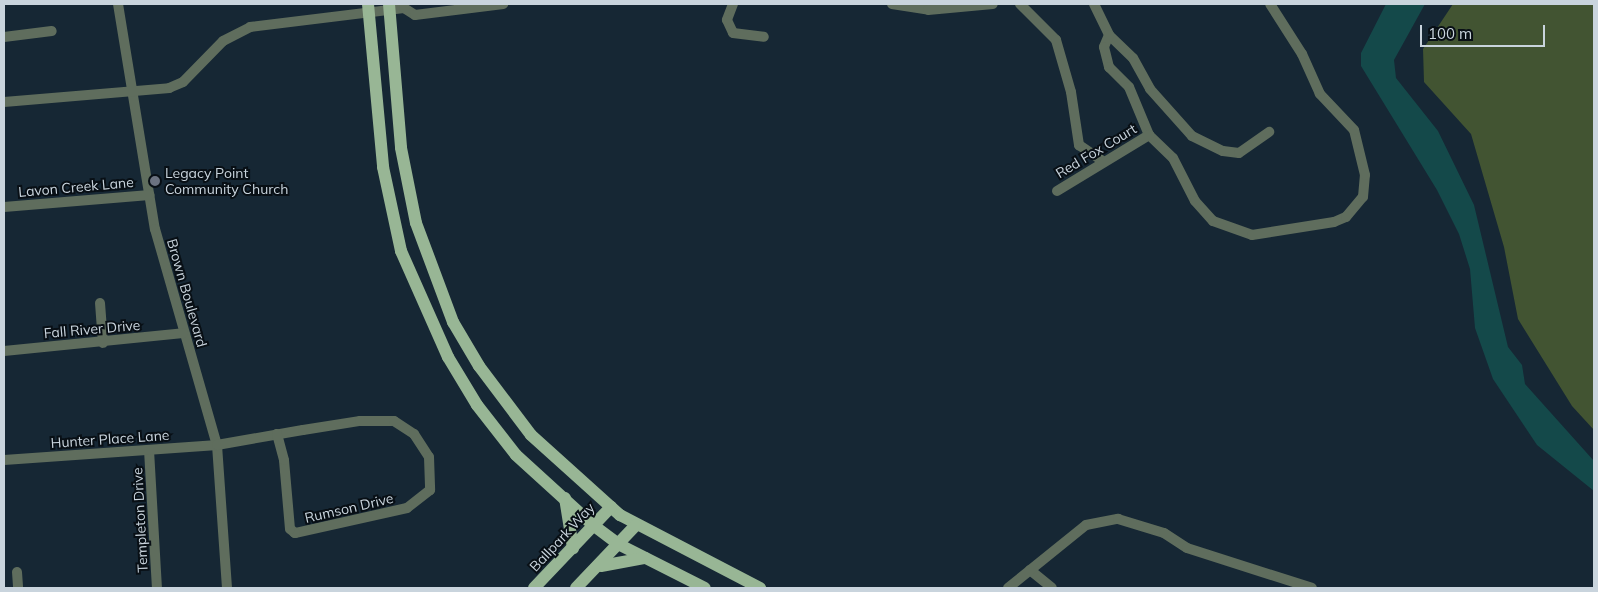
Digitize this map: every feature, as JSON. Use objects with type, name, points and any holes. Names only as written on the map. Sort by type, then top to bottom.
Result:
[{"type":"main road","points":[[389,7],[409,196],[422,245],[454,322],[484,373],[531,435],[611,507],[636,525],[760,588]]},
{"type":"main road","points":[[369,8],[383,167],[410,276],[433,330],[477,405],[516,455],[593,525],[618,544],[705,588]]},
{"type":"main road","points":[[565,498],[573,548]]},
{"type":"main road","name":"Ballpark Way","points":[[534,588],[611,507]]},
{"type":"main road","points":[[576,588],[636,525]]},
{"type":"main road","points":[[597,568],[618,560],[649,558]]},
{"type":"street","name":"Brown Boulevard","points":[[118,4],[150,194],[183,333],[217,445],[227,588]]},
{"type":"street","points":[[4,91],[4,102],[133,94],[183,82],[223,41],[250,28],[369,8],[407,6],[415,15],[503,4]]},
{"type":"street","points":[[733,4],[727,20],[733,33],[764,37]]},
{"type":"street","points":[[892,4],[928,10],[992,4]]},
{"type":"street","points":[[1020,4],[1056,40],[1071,92],[1079,144],[1101,160]]},
{"type":"street","points":[[1094,4],[1108,35],[1133,58],[1150,88],[1192,136],[1223,152],[1239,153],[1269,132]]},
{"type":"street","points":[[1108,35],[1104,47],[1109,67],[1136,97],[1149,135],[1173,158],[1202,210],[1213,221],[1241,233],[1267,235],[1334,222],[1355,208],[1366,182],[1354,130],[1320,94],[1302,54],[1270,4]]},
{"type":"street","points":[[4,37],[52,31]]},
{"type":"street","name":"Red Fox Court","points":[[1057,191],[1067,181],[1091,172],[1101,160],[1149,135]]},
{"type":"street","name":"Lavon Creek Lane","points":[[4,207],[150,194]]},
{"type":"street","points":[[100,303],[103,343]]},
{"type":"street","name":"Fall River Drive","points":[[4,351],[103,343],[183,333]]},
{"type":"street","name":"Hunter Place Lane","points":[[4,460],[217,445],[360,421],[394,421],[414,434],[429,457],[432,475]]},
{"type":"street","name":"Rumson Drive","points":[[277,434],[284,460],[290,529],[295,533],[407,508],[427,494],[432,475]]},
{"type":"street","name":"Templeton Drive","points":[[149,450],[157,588]]},
{"type":"street","points":[[1008,588],[1086,525],[1118,520],[1164,533],[1187,548],[1307,588]]},
{"type":"street","points":[[1030,570],[1052,588]]},
{"type":"street","points":[[17,572],[18,588]]},
{"type":"shaded area","points":[[1386,4],[1425,4],[1394,60],[1396,78],[1438,131],[1474,205],[1508,347],[1522,365],[1525,384],[1594,461],[1594,491],[1537,445],[1493,379],[1475,328],[1470,269],[1459,234],[1437,190],[1361,66],[1361,53]]},
{"type":"shaded area","points":[[1453,4],[1594,4],[1594,430],[1572,406],[1518,319],[1504,247],[1471,134],[1424,82],[1423,49]]},
{"type":"place","name":"Legacy Point Community Church","points":[[155,181]]}]
